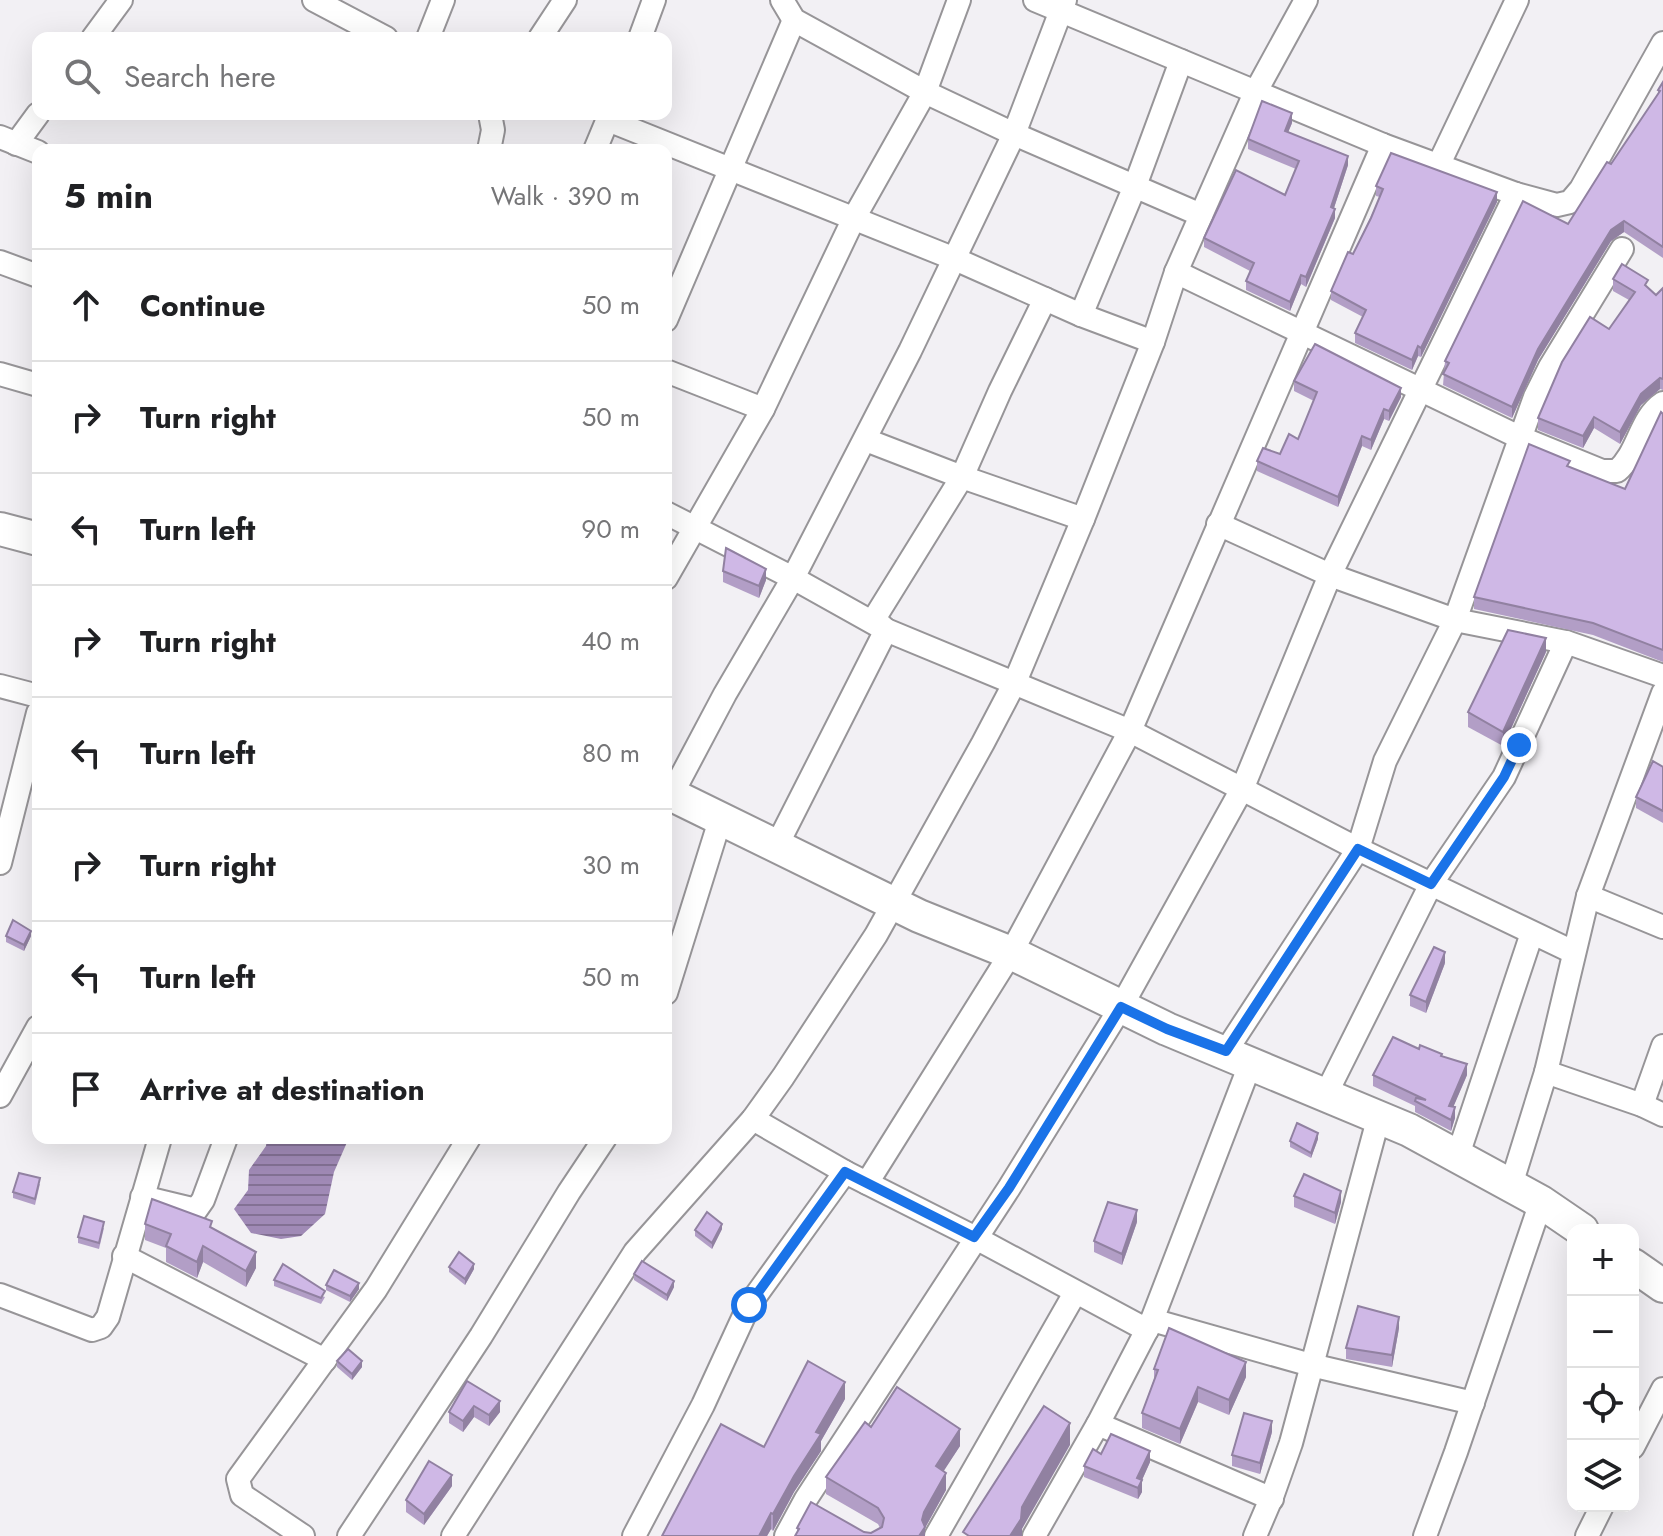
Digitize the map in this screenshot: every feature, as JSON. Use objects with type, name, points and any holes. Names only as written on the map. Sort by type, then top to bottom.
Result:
[{"type":"street","points":[[97,32],[121,0]]},
{"type":"street","points":[[314,0],[375,32]]},
{"type":"street","points":[[430,32],[443,0]]},
{"type":"street","points":[[544,32],[565,0]]},
{"type":"street","points":[[642,32],[654,0]]},
{"type":"street","points":[[782,0],[794,20],[925,92],[1201,215]]},
{"type":"street","points":[[672,567],[763,409],[854,218],[925,92],[959,0]]},
{"type":"street","points":[[1035,0],[1062,6],[1181,61],[1383,145],[1516,194],[1557,205],[1570,202],[1581,189],[1663,43]]},
{"type":"street","points":[[453,1536],[635,1252],[753,1119],[876,935],[1015,682],[1153,342],[1176,272],[1255,93],[1306,0]]},
{"type":"street","points":[[1438,166],[1517,0]]},
{"type":"street","points":[[672,788],[793,578],[866,440],[1014,134],[1062,6]]},
{"type":"street","points":[[672,306],[794,20]]},
{"type":"street","points":[[1081,315],[1135,186],[1181,61]]},
{"type":"street","points":[[32,119],[8,140],[32,150]]},
{"type":"street","points":[[490,144],[491,120]]},
{"type":"street","points":[[598,144],[608,120]]},
{"type":"street","points":[[616,120],[955,259],[1081,315],[1153,342]]},
{"type":"street","points":[[867,1183],[1011,953],[1130,731],[1383,145]]},
{"type":"street","points":[[786,1536],[812,1503],[974,1237],[1009,1188],[1121,1007],[1243,787],[1330,575],[1516,194]]},
{"type":"street","points":[[1038,1535],[1149,1325],[1238,1057],[1358,849],[1385,761],[1455,620],[1519,437],[1550,367],[1622,249]]},
{"type":"street","points":[[0,262],[32,274]]},
{"type":"street","points":[[1176,272],[1519,437],[1602,471],[1617,471],[1634,449],[1644,423],[1663,403]]},
{"type":"street","points":[[886,630],[874,619],[962,477],[1045,299]]},
{"type":"street","points":[[672,373],[763,409]]},
{"type":"street","points":[[0,374],[32,383]]},
{"type":"street","points":[[866,440],[1083,519]]},
{"type":"street","points":[[672,516],[886,630],[1130,731],[1358,849],[1573,952]]},
{"type":"street","points":[[1218,524],[1330,575],[1455,620],[1566,642],[1663,676]]},
{"type":"street","points":[[0,529],[32,537]]},
{"type":"street","points":[[776,847],[886,630]]},
{"type":"street","points":[[1326,1094],[1431,884],[1504,777],[1566,642]]},
{"type":"street","points":[[0,686],[32,694]]},
{"type":"street","points":[[1511,1185],[1546,1072],[1588,896],[1663,693]]},
{"type":"street","points":[[0,863],[5,824],[32,733]]},
{"type":"street","points":[[672,795],[893,903],[1011,953],[1167,1029],[1379,1116],[1458,1155],[1573,1224]]},
{"type":"street","points":[[672,974],[720,820]]},
{"type":"street","points":[[1588,896],[1663,927]]},
{"type":"street","points":[[1458,1155],[1532,933]]},
{"type":"street","points":[[0,1096],[32,1038]]},
{"type":"street","points":[[1642,1105],[1663,1046]]},
{"type":"street","points":[[1546,1072],[1663,1115]]},
{"type":"street","points":[[1255,1536],[1272,1499],[1291,1443],[1379,1116]]},
{"type":"street","points":[[753,1119],[845,1172],[974,1237],[1075,1293],[1149,1325],[1473,1403]]},
{"type":"street","points":[[0,1295],[92,1330],[101,1327],[108,1317],[158,1144]]},
{"type":"street","points":[[142,1197],[196,1210],[203,1200],[224,1144]]},
{"type":"street","points":[[303,1536],[242,1495],[238,1479],[376,1289],[445,1180],[459,1144]]},
{"type":"street","points":[[349,1536],[481,1336],[601,1144]]},
{"type":"street","points":[[634,1536],[703,1405],[749,1305],[845,1172]]},
{"type":"street","points":[[1425,1536],[1541,1202]]},
{"type":"street","points":[[124,1256],[325,1360]]},
{"type":"street","points":[[1639,1269],[1663,1286]]},
{"type":"street","points":[[936,1536],[1075,1293]]},
{"type":"street","points":[[1637,1440],[1663,1389]]},
{"type":"street","points":[[1098,1424],[1272,1499]]},
{"type":"street","points":[[1587,1536],[1599,1512]]},
{"type":"shaded area","points":[[346,1144],[334,1172],[325,1214],[301,1236],[281,1239],[251,1233],[234,1209],[248,1190],[249,1170],[266,1146]]},
{"type":"building","points":[[1663,82],[1663,247],[1624,221],[1611,230],[1538,349],[1512,407],[1443,374],[1449,363],[1445,361],[1523,201],[1568,224],[1607,162],[1611,164],[1660,91]]},
{"type":"building","points":[[1262,101],[1292,113],[1285,131],[1348,156],[1331,207],[1335,209],[1306,277],[1301,275],[1290,302],[1246,281],[1254,263],[1204,238],[1236,170],[1285,195],[1299,161],[1248,139]]},
{"type":"building","points":[[1391,153],[1497,192],[1421,348],[1418,346],[1412,360],[1355,333],[1366,310],[1331,291],[1348,252],[1353,254],[1371,218],[1383,189],[1376,186]]},
{"type":"building","points":[[1622,264],[1648,280],[1645,285],[1656,295],[1663,288],[1663,379],[1660,378],[1641,394],[1620,432],[1594,417],[1583,436],[1538,418],[1562,362],[1590,317],[1609,329],[1635,292],[1613,279]]},
{"type":"building","points":[[1315,344],[1401,388],[1389,411],[1384,409],[1371,440],[1362,436],[1338,497],[1257,461],[1263,448],[1280,454],[1289,434],[1298,439],[1317,392],[1294,381]]},
{"type":"building","points":[[1661,412],[1663,650],[1593,623],[1474,597],[1529,444],[1570,461],[1567,466],[1625,489]]},
{"type":"building","points":[[726,548],[766,569],[759,586],[723,571]]},
{"type":"building","points":[[1508,630],[1546,638],[1503,732],[1468,712]]},
{"type":"building","points":[[1653,761],[1663,767],[1663,811],[1636,797]]},
{"type":"building","points":[[13,920],[31,931],[24,945],[6,936]]},
{"type":"building","points":[[1434,947],[1445,952],[1426,1002],[1410,995]]},
{"type":"building","points":[[1393,1037],[1467,1064],[1449,1106],[1455,1107],[1451,1120],[1415,1101],[1416,1098],[1426,1100],[1373,1075]]},
{"type":"building","points":[[1297,1123],[1318,1133],[1311,1153],[1290,1141]]},
{"type":"building","points":[[19,1173],[40,1178],[35,1199],[13,1192]]},
{"type":"building","points":[[1304,1174],[1341,1191],[1335,1213],[1294,1196]]},
{"type":"building","points":[[152,1199],[212,1221],[210,1227],[256,1252],[246,1271],[203,1246],[197,1262],[166,1246],[171,1234],[145,1224]]},
{"type":"building","points":[[1108,1202],[1137,1210],[1122,1254],[1094,1241]]},
{"type":"building","points":[[707,1212],[722,1224],[712,1243],[695,1230]]},
{"type":"building","points":[[84,1216],[104,1222],[99,1243],[78,1237]]},
{"type":"building","points":[[459,1252],[474,1264],[465,1279],[449,1267]]},
{"type":"building","points":[[642,1261],[674,1281],[667,1295],[634,1274]]},
{"type":"building","points":[[283,1264],[325,1291],[321,1298],[274,1280]]},
{"type":"building","points":[[334,1270],[359,1283],[350,1296],[326,1285]]},
{"type":"building","points":[[1358,1306],[1399,1317],[1392,1355],[1346,1348]]},
{"type":"building","points":[[1169,1328],[1246,1362],[1229,1400],[1198,1387],[1180,1429],[1142,1413]]},
{"type":"building","points":[[348,1349],[362,1361],[352,1374],[337,1361]]},
{"type":"building","points":[[808,1361],[845,1382],[816,1432],[821,1434],[759,1536],[662,1536],[721,1424],[764,1447]]},
{"type":"building","points":[[467,1381],[500,1401],[489,1415],[474,1406],[463,1421],[449,1412]]},
{"type":"building","points":[[897,1387],[960,1429],[936,1466],[946,1473],[924,1512],[922,1520],[925,1527],[919,1536],[795,1536],[811,1502],[864,1532],[871,1533],[882,1527],[884,1518],[878,1508],[826,1477],[865,1422],[871,1427]]},
{"type":"building","points":[[1044,1406],[1070,1423],[1022,1507],[1021,1519],[1010,1536],[969,1536],[963,1532]]},
{"type":"building","points":[[1244,1413],[1272,1421],[1260,1463],[1232,1455]]},
{"type":"building","points":[[1111,1434],[1150,1451],[1137,1478],[1142,1480],[1138,1488],[1084,1466],[1093,1449],[1101,1454]]},
{"type":"building","points":[[429,1461],[452,1475],[424,1514],[406,1500]]},
{"type":"route","points":[[749,1305],[845,1172],[974,1237],[1009,1188],[1121,1007],[1167,1029],[1226,1051],[1358,849],[1431,884],[1504,777],[1519,745]]}]
